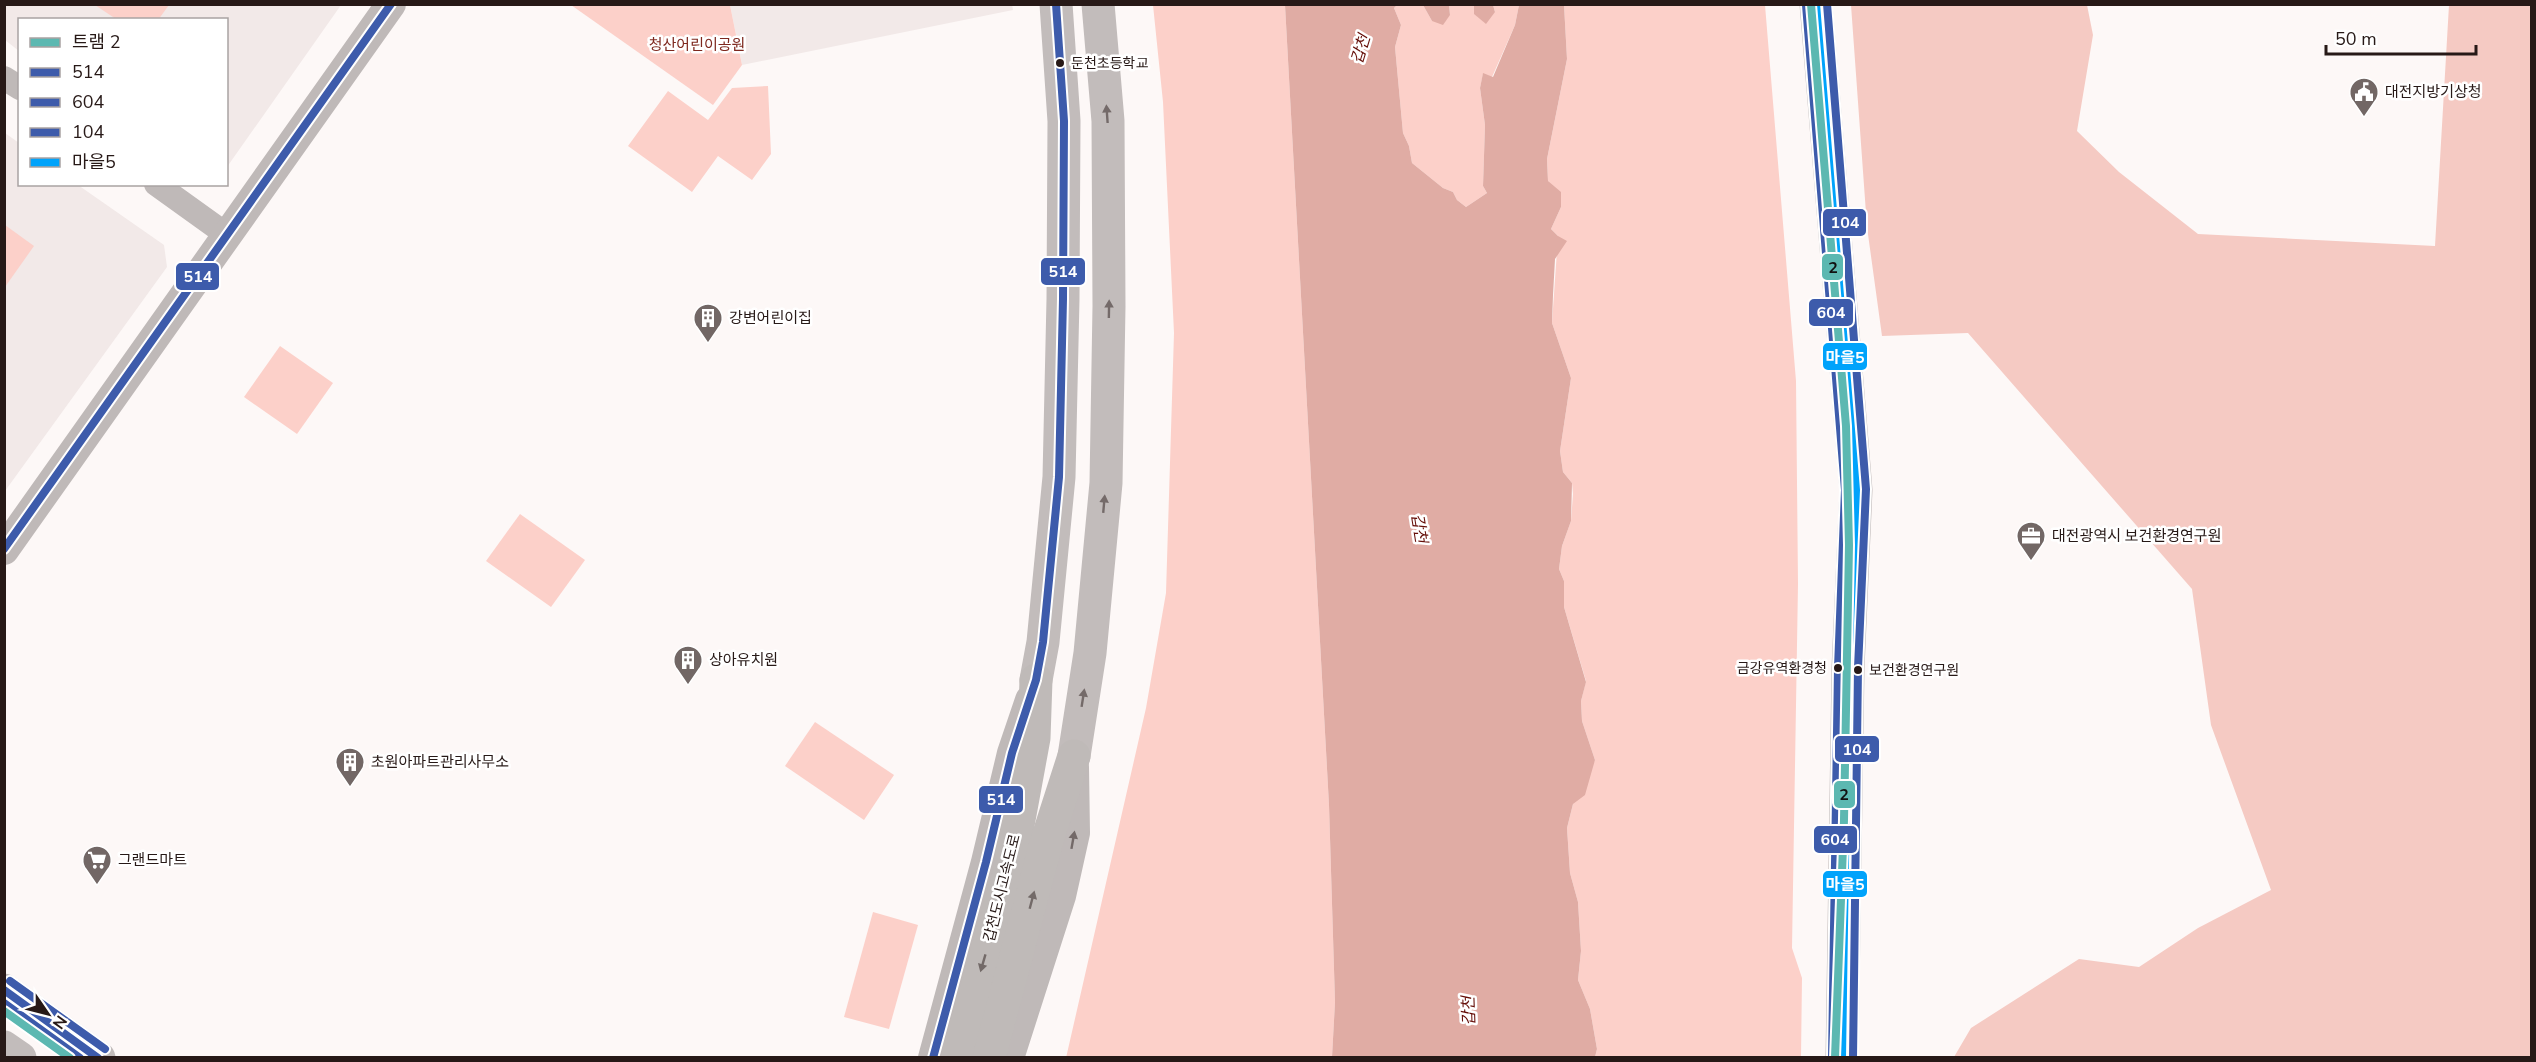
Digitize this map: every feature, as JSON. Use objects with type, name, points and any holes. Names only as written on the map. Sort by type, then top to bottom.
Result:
[{"type":"highway","name":"갑천도시고속도로","points":[[957,1058],[1009,874],[1034,738],[1036,680]]},
{"type":"highway","points":[[989,1058],[1047,840],[1074,756]]},
{"type":"main road","points":[[1036,680],[1043,642],[1059,477],[1064,121],[1056,4]]},
{"type":"main road","points":[[1074,756],[1090,653],[1106,483],[1109,306],[1108,121],[1098,4]]},
{"type":"main road","points":[[1816,4],[1856,490],[1848,668],[1842,1058]]},
{"type":"main road","points":[[4,990],[99,1058]]},
{"type":"main road","points":[[4,1047],[20,1058]]},
{"type":"street","points":[[4,550],[391,4]]},
{"type":"street","points":[[4,78],[18,87]]},
{"type":"street","points":[[159,186],[227,235]]},
{"type":"street","points":[[933,1058],[986,862],[1012,753],[1036,680]]},
{"type":"street","points":[[1009,1058],[1064,886],[1075,833],[1074,756]]},
{"type":"shaded area","points":[[1012,4],[1013,10],[742,65],[730,5]]},
{"type":"shaded area","points":[[5,5],[341,5],[228,166],[228,18],[18,18],[18,50],[5,40]]},
{"type":"shaded area","points":[[1851,5],[2087,5],[2093,35],[2077,131],[2119,172],[2198,234],[2435,246],[2449,5],[2531,5],[2531,1057],[1954,1057],[1971,1028],[2079,959],[2139,967],[2198,928],[2271,890],[2211,725],[2192,589],[1968,333],[1882,336],[1867,227]]},
{"type":"shaded area","points":[[5,133],[18,142],[18,186],[79,186],[164,245],[167,267],[5,491]]},
{"type":"green space","points":[[95,5],[169,5],[159,18],[114,18]]},
{"type":"green space","name":"청산어린이공원","points":[[571,5],[730,5],[742,65],[713,105]]},
{"type":"green space","points":[[1153,5],[1285,5],[1329,805],[1335,1002],[1332,1057],[1066,1058],[1146,708],[1166,593],[1174,333],[1163,102]]},
{"type":"green space","points":[[1397,5],[1423,5],[1432,21],[1450,15],[1449,5],[1474,5],[1474,14],[1495,12],[1493,5],[1519,5],[1515,25],[1492,77],[1483,74],[1480,88],[1485,125],[1483,186],[1487,193],[1466,207],[1457,200],[1453,192],[1443,188],[1412,163],[1409,146],[1403,133],[1395,47],[1401,25],[1394,8]]},
{"type":"green space","points":[[1564,5],[1765,5],[1796,381],[1798,584],[1792,948],[1802,978],[1801,1057],[1595,1057],[1597,1049],[1590,1009],[1578,980],[1581,951],[1578,902],[1570,873],[1567,828],[1573,804],[1595,760],[1582,721],[1581,701],[1586,681],[1564,607],[1564,581],[1559,569],[1562,546],[1571,521],[1573,494],[1572,483],[1563,472],[1560,451],[1571,378],[1552,323],[1558,236],[1551,229],[1561,207],[1548,181],[1547,159],[1567,59]]},
{"type":"green space","points":[[768,86],[771,154],[752,180],[718,156],[692,192],[628,146],[668,91],[708,120],[732,88]]},
{"type":"green space","points":[[5,225],[34,246],[5,287]]},
{"type":"green space","points":[[280,346],[333,383],[297,434],[244,397]]},
{"type":"green space","points":[[520,514],[585,560],[551,607],[486,561]]},
{"type":"green space","points":[[815,722],[894,775],[864,820],[785,766]]},
{"type":"green space","points":[[873,912],[918,925],[889,1029],[844,1017]]},
{"type":"water","name":"갑천","points":[[1285,5],[1397,5],[1394,8],[1401,25],[1395,47],[1403,133],[1409,146],[1412,163],[1443,188],[1453,192],[1457,200],[1466,207],[1487,193],[1483,186],[1485,125],[1480,88],[1483,73],[1493,77],[1515,25],[1519,5],[1564,5],[1567,59],[1547,159],[1548,181],[1561,192],[1561,207],[1551,229],[1567,241],[1555,259],[1552,323],[1571,378],[1560,451],[1563,472],[1572,483],[1571,521],[1562,546],[1559,569],[1564,581],[1564,607],[1586,682],[1581,701],[1582,721],[1595,760],[1585,795],[1573,804],[1567,828],[1570,873],[1578,902],[1581,951],[1578,980],[1590,1009],[1597,1049],[1595,1057],[1332,1057],[1335,1002],[1329,805]]},
{"type":"water","points":[[1423,5],[1449,5],[1450,15],[1443,25],[1432,21]]},
{"type":"water","points":[[1474,5],[1493,5],[1495,12],[1486,24],[1474,14]]},
{"type":"tram line","name":"2","points":[[1811,4],[1846,426],[1849,545],[1844,820],[1835,1058]]},
{"type":"tram line","name":"2","points":[[4,1011],[70,1058]]},
{"type":"transit line","name":"514","points":[[4,549],[391,4]]},
{"type":"transit line","name":"514","points":[[933,1058],[986,862],[1012,753],[1036,680],[1043,642],[1059,477],[1063,299],[1064,121],[1056,4]]},
{"type":"transit line","name":"마을5","points":[[1816,4],[1856,490],[1848,668],[1842,1058]]},
{"type":"transit line","name":"104","points":[[1827,4],[1866,489],[1858,668],[1853,1058]]},
{"type":"transit line","name":"604","points":[[1806,5],[1845,490],[1838,668],[1832,1058]]},
{"type":"transit line","name":"104","points":[[10,981],[105,1049]]},
{"type":"transit line","name":"514","points":[[4,990],[98,1058]]},
{"type":"transit line","name":"604","points":[[4,1003],[80,1058]]},
{"type":"place","name":"둔천초등학교","points":[[1060,63]]},
{"type":"place","name":"대전지방기상청","points":[[2364,118]]},
{"type":"place","name":"강변어린이집","points":[[708,344]]},
{"type":"place","name":"대전광역시 보건환경연구원","points":[[2031,562]]},
{"type":"place","name":"금강유역환경청","points":[[1838,668]]},
{"type":"place","name":"보건환경연구원","points":[[1858,670]]},
{"type":"place","name":"상아유치원","points":[[688,686]]},
{"type":"place","name":"초원아파트관리사무소","points":[[350,788]]},
{"type":"place","name":"그랜드마트","points":[[97,886]]}]
